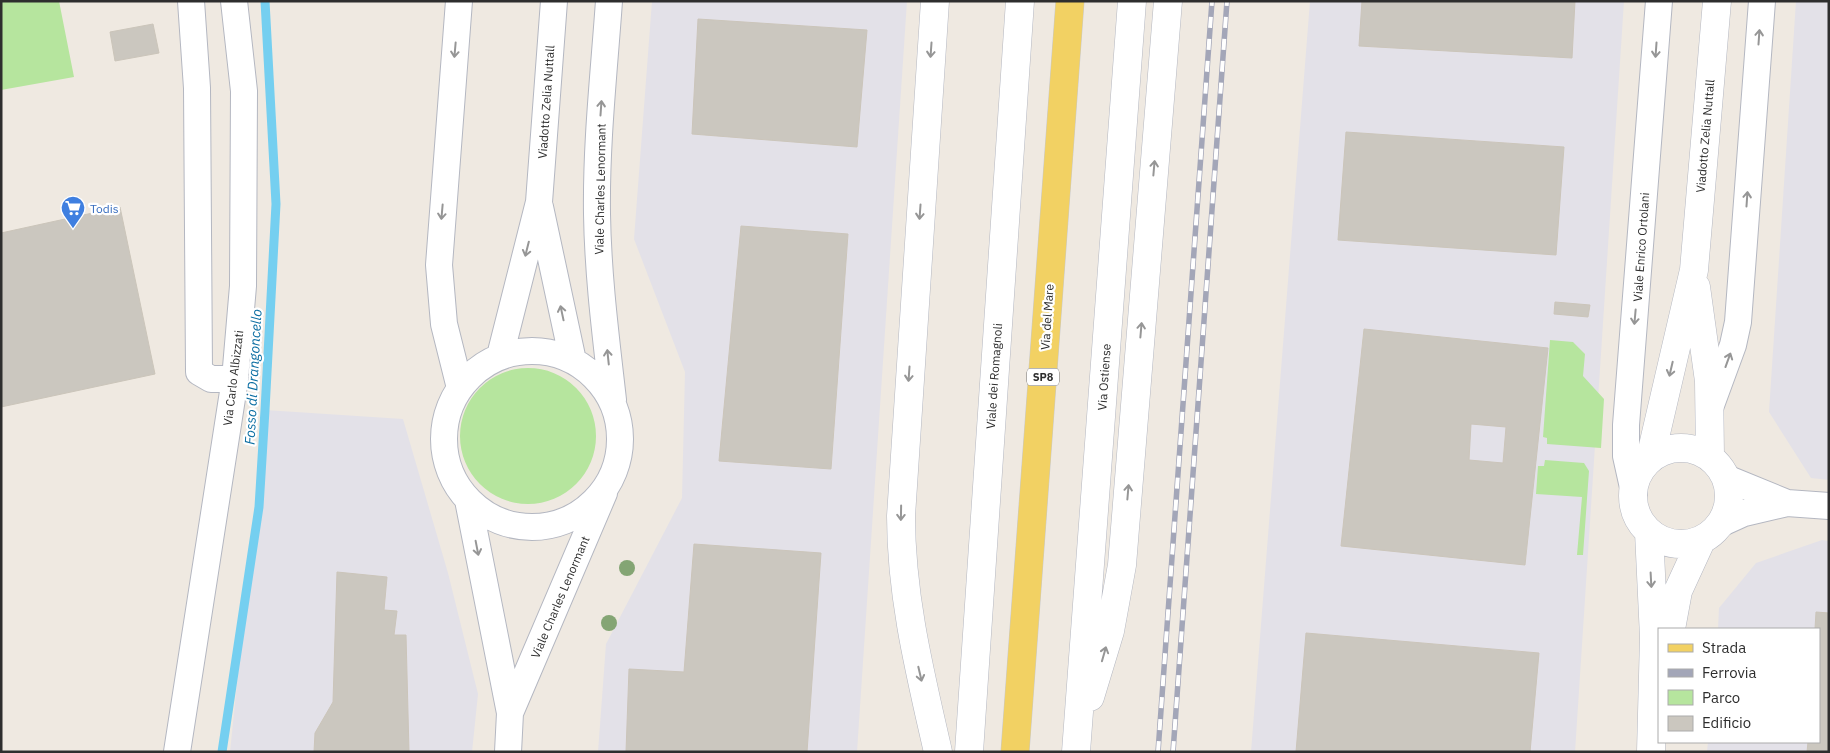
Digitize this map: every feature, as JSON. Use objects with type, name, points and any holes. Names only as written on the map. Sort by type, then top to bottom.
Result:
[{"type":"main road","points":[[934,1],[903,464],[901,540],[905,590],[913,641],[938,752]]},
{"type":"main road","name":"Viale dei Romagnoli","points":[[968,752],[1020,1]]},
{"type":"main road","name":"Via del Mare","points":[[1015,752],[1070,1]]},
{"type":"main road","name":"Via Ostiense","points":[[1077,743],[1132,1]]},
{"type":"main road","points":[[1077,743],[1110,631],[1124,540],[1168,1]]},
{"type":"main road","name":"Viadotto Zelia Nuttall","points":[[1694,270],[1717,1]]},
{"type":"main road","points":[[1694,270],[1718,468],[1729,501],[1722,523],[1701,540],[1688,544],[1673,544],[1660,540],[1648,532],[1639,520],[1634,506],[1634,492],[1639,474],[1650,459],[1694,270]]},
{"type":"main road","points":[[1650,459],[1667,450],[1686,448],[1699,451],[1718,468]]},
{"type":"main road","points":[[1648,532],[1654,638],[1652,741]]},
{"type":"main road","points":[[1671,628],[1678,591],[1701,540]]},
{"type":"main road","points":[[1652,741],[1658,703]]},
{"type":"street","points":[[191,1],[197,88],[199,372],[211,379],[235,378]]},
{"type":"street","name":"Via Carlo Albizzati","points":[[177,752],[235,378],[243,286],[244,90],[234,1]]},
{"type":"street","points":[[459,1],[439,265],[444,324],[460,388]]},
{"type":"street","name":"Viadotto Zelia Nuttall","points":[[500,356],[539,202],[554,1]]},
{"type":"street","name":"Viale Charles Lenormant","points":[[609,1],[599,139],[597,213],[601,294],[613,406]]},
{"type":"street","name":"Viale Enrico Ortolani","points":[[1634,492],[1626,456],[1626,425],[1659,1]]},
{"type":"street","points":[[1711,406],[1733,345],[1738,322],[1762,1]]},
{"type":"street","name":"Viadotto Zelia Nuttall","points":[[539,202],[573,361]]},
{"type":"street","points":[[524,351],[550,352],[573,361],[590,372],[604,388],[613,406],[619,431],[618,457],[609,481],[592,503],[569,518],[543,526],[515,526],[489,516],[468,500],[451,475],[444,445],[446,416],[460,388],[478,369],[500,356],[524,351]]},
{"type":"street","points":[[1718,468],[1787,503]]},
{"type":"street","name":"Viale Charles Lenormant","points":[[510,713],[609,481]]},
{"type":"street","name":"Viale Charles Lenormant","points":[[468,500],[510,713],[508,752]]},
{"type":"street","points":[[1722,523],[1744,514],[1787,503],[1829,506]]},
{"type":"shaded area","points":[[652,1],[907,1],[857,752],[598,752],[606,644],[682,498],[685,372],[634,239]]},
{"type":"shaded area","points":[[1310,1],[1624,1],[1575,752],[1251,752]]},
{"type":"shaded area","points":[[1796,1],[1829,1],[1829,480],[1811,478],[1769,412]]},
{"type":"shaded area","points":[[265,410],[403,419],[448,573],[478,694],[472,752],[230,752]]},
{"type":"shaded area","points":[[1822,540],[1829,541],[1829,752],[1707,752],[1708,743],[1820,743],[1820,628],[1718,628],[1719,608],[1756,563]]},
{"type":"green space","points":[[1,1],[59,1],[74,77],[1,90]]},
{"type":"green space","points":[[1550,340],[1573,342],[1585,354],[1583,376],[1604,399],[1601,448],[1547,444],[1547,438],[1543,437]]},
{"type":"green space","points":[[528,368],[554,373],[566,379],[576,388],[585,398],[591,410],[596,436],[591,462],[585,474],[576,484],[566,493],[554,499],[528,504],[502,499],[490,493],[480,484],[471,474],[465,462],[460,436],[465,410],[471,398],[480,388],[490,379],[502,373]]},
{"type":"green space","points":[[1545,460],[1584,463],[1589,471],[1583,555],[1577,555],[1582,497],[1536,494],[1538,466],[1544,466]]},
{"type":"building","points":[[1362,1],[1575,1],[1572,58],[1359,46]]},
{"type":"building","points":[[698,19],[867,30],[857,147],[692,134]]},
{"type":"building","points":[[153,24],[159,53],[115,61],[110,32]]},
{"type":"building","points":[[1346,132],[1564,147],[1556,255],[1338,240]]},
{"type":"building","points":[[120,207],[155,374],[1,407],[1,233]]},
{"type":"building","points":[[741,226],[848,234],[831,469],[719,461]]},
{"type":"building","points":[[1555,302],[1590,305],[1588,317],[1554,314]]},
{"type":"building","points":[[1364,329],[1548,348],[1525,565],[1341,546]],"holes":[[[1471,424],[1506,427],[1503,463],[1469,460]]]},
{"type":"building","points":[[694,544],[821,553],[807,752],[626,752],[629,669],[684,672]]},
{"type":"building","points":[[337,572],[387,577],[384,610],[397,611],[394,635],[406,635],[409,752],[314,752],[315,733],[333,702]]},
{"type":"building","points":[[1816,612],[1829,613],[1829,752],[1807,752],[1808,743],[1820,743],[1820,628],[1815,628]]},
{"type":"building","points":[[1306,633],[1539,653],[1530,752],[1296,752]]},
{"type":"waterway","name":"Fosso di Drangoncello","points":[[222,752],[259,507],[265,410],[276,204],[265,1]]},
{"type":"railway","points":[[1158,752],[1212,1]]},
{"type":"railway","points":[[1173,752],[1227,1]]},
{"type":"place","name":"Todis","points":[[73,229]]}]
